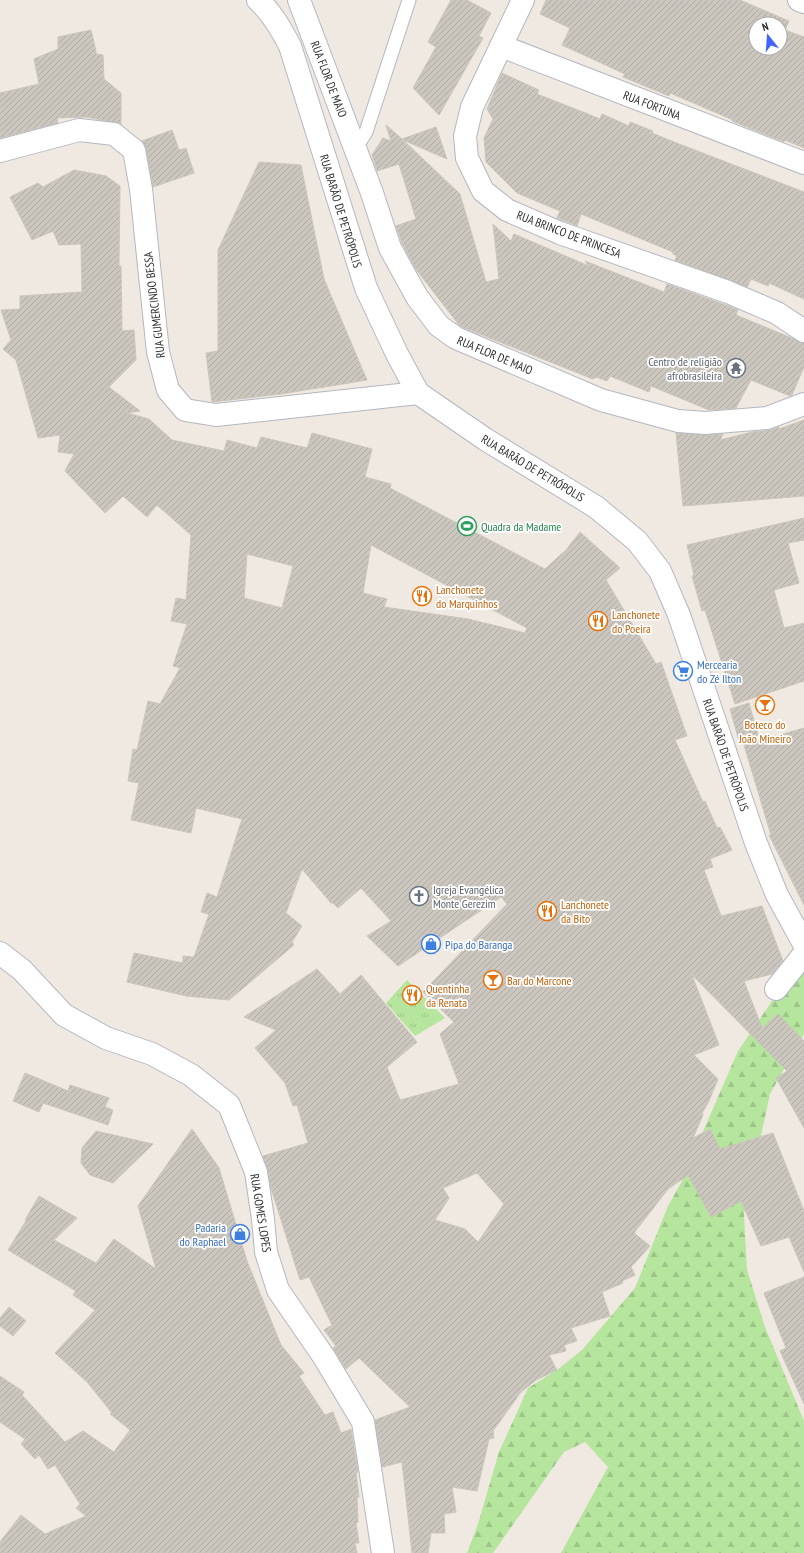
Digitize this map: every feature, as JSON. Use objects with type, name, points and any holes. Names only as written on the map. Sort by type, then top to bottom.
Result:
[{"type":"street","name":"RUA BARÃO DE PETRÓPOLIS","points":[[258,0],[280,26],[290,46],[366,288],[397,354],[418,393],[485,440],[596,507],[637,541],[660,571],[679,615],[756,843],[777,895],[804,944]]},
{"type":"street","name":"RUA FLOR DE MAIO","points":[[299,0],[372,193],[390,248],[417,297],[439,326],[456,338],[602,400],[678,422],[705,424],[767,418],[804,404]]},
{"type":"street","name":"RUA BRINCO DE PRINCESA","points":[[522,0],[472,107],[465,136],[467,158],[483,191],[507,210],[560,233],[728,292],[777,313],[804,331]]},
{"type":"street","points":[[799,0],[804,2]]},
{"type":"street","name":"RUA FORTUNA","points":[[501,46],[804,163]]},
{"type":"street","name":"RUA GUMERCINDO BESSA","points":[[0,151],[79,130],[114,134],[134,150],[141,189],[158,352],[168,390],[185,410],[216,415],[418,393]]},
{"type":"street","name":"RUA GOMES LOPES","points":[[0,953],[22,970],[64,1016],[106,1038],[152,1054],[191,1075],[229,1105],[256,1172],[266,1252],[278,1290],[324,1357],[363,1422],[383,1553]]},
{"type":"street","points":[[776,989],[804,954]]},
{"type":"lane","points":[[355,149],[366,132],[409,0]]},
{"type":"green space","points":[[798,963],[804,969],[804,1034],[770,1094],[744,1214],[747,1270],[765,1327],[804,1421],[804,1553],[561,1553],[608,1467],[585,1442],[564,1452],[493,1553],[467,1553],[478,1524],[499,1452],[528,1388],[557,1370],[582,1350],[635,1288],[668,1206],[696,1152],[698,1143],[738,1051]]},
{"type":"green space","points":[[407,980],[445,1018],[415,1036],[386,1003]]},
{"type":"building","points":[[451,0],[467,0],[491,13],[479,36],[483,38],[439,115],[413,88],[436,47],[428,42]]},
{"type":"building","points":[[546,0],[740,0],[777,16],[748,16],[748,56],[788,56],[788,31],[804,37],[804,148],[785,140],[784,142],[732,121],[733,120],[670,93],[669,96],[623,77],[625,74],[562,45],[570,28],[540,14]]},
{"type":"building","points":[[91,30],[96,54],[103,55],[104,79],[121,93],[121,124],[87,117],[57,118],[58,123],[0,138],[0,93],[39,84],[34,59],[58,49],[58,37]]},
{"type":"building","points":[[502,73],[539,90],[537,94],[600,119],[602,114],[629,126],[630,122],[653,131],[652,133],[674,142],[804,192],[804,299],[769,283],[768,286],[751,279],[747,287],[675,260],[677,256],[673,254],[673,252],[581,214],[577,226],[557,218],[560,211],[517,193],[486,162],[484,138],[493,119],[487,109]]},
{"type":"building","points":[[386,125],[402,139],[436,127],[447,159],[403,140],[460,194],[486,282],[499,279],[493,224],[511,241],[514,234],[589,266],[585,261],[664,292],[667,284],[723,304],[738,310],[736,315],[804,343],[804,367],[792,395],[790,396],[751,380],[736,408],[709,410],[651,386],[649,392],[610,376],[607,381],[596,377],[593,379],[462,327],[415,268],[402,243],[396,226],[416,219],[399,164],[377,171],[372,155],[383,138],[391,141]]},
{"type":"building","points":[[172,130],[179,150],[186,148],[194,173],[153,187],[146,148],[142,141]]},
{"type":"building","points":[[259,162],[301,165],[324,279],[367,380],[281,394],[212,402],[206,353],[218,351],[218,250]]},
{"type":"building","points":[[74,170],[106,176],[120,186],[119,266],[121,266],[122,331],[134,330],[136,360],[109,387],[140,411],[127,413],[149,419],[172,440],[224,451],[227,440],[257,448],[261,437],[307,448],[312,433],[372,449],[365,477],[391,484],[390,488],[545,569],[566,550],[580,532],[620,568],[606,580],[656,664],[661,662],[687,736],[675,740],[703,802],[705,801],[717,828],[720,827],[732,850],[710,859],[713,867],[704,870],[721,916],[762,906],[783,961],[772,974],[744,981],[762,1028],[778,1014],[804,1041],[804,1128],[776,1078],[787,1071],[692,975],[719,1045],[694,1055],[718,1079],[702,1113],[703,1115],[693,1138],[710,1129],[720,1149],[773,1133],[804,1211],[804,1272],[789,1237],[761,1246],[741,1201],[711,1217],[688,1175],[668,1189],[634,1233],[650,1246],[631,1267],[635,1275],[622,1281],[623,1283],[602,1292],[610,1316],[571,1328],[577,1341],[564,1345],[566,1351],[549,1355],[557,1370],[536,1380],[521,1392],[493,1431],[494,1438],[489,1439],[477,1491],[452,1487],[456,1512],[444,1514],[445,1533],[431,1533],[428,1553],[412,1553],[402,1462],[382,1467],[375,1420],[410,1407],[359,1358],[346,1369],[333,1348],[336,1346],[324,1330],[332,1325],[309,1277],[300,1280],[271,1188],[268,1170],[263,1156],[308,1143],[297,1105],[293,1106],[285,1083],[255,1048],[276,1030],[244,1017],[317,969],[340,994],[361,975],[417,1042],[387,1067],[400,1100],[459,1084],[440,1034],[454,1022],[423,992],[507,904],[501,897],[398,966],[367,936],[391,921],[361,888],[338,908],[331,903],[302,869],[286,913],[302,926],[292,942],[294,945],[229,1000],[186,996],[127,982],[134,953],[183,963],[183,956],[194,957],[209,914],[201,912],[207,893],[217,897],[242,819],[196,808],[191,833],[131,820],[139,783],[128,781],[133,749],[137,750],[148,701],[160,704],[180,668],[173,666],[187,624],[171,621],[176,598],[186,600],[191,535],[157,505],[147,517],[123,496],[105,513],[65,471],[74,454],[58,452],[60,435],[38,438],[16,360],[3,349],[11,340],[1,310],[20,309],[20,296],[82,292],[81,244],[59,245],[53,231],[32,240],[10,197],[38,183],[43,187]],"holes":[[[371,545],[527,628],[525,633],[468,619],[384,607],[387,599],[363,593]],[[247,554],[293,566],[282,608],[244,598]],[[477,1173],[504,1204],[478,1242],[465,1229],[435,1220],[449,1198],[443,1188]]]},
{"type":"building","points":[[804,420],[804,496],[683,506],[676,433],[704,435],[723,434],[720,440],[752,432],[771,430],[779,427],[779,429]]},
{"type":"building","points":[[804,518],[804,540],[788,543],[799,583],[774,590],[784,628],[804,623],[804,681],[735,704],[705,610],[702,611],[692,576],[694,575],[687,545]]},
{"type":"building","points":[[749,703],[758,735],[739,741],[730,709]]},
{"type":"building","points":[[804,728],[804,905],[769,835],[771,835],[744,745]]},
{"type":"building","points":[[25,1073],[68,1091],[70,1085],[109,1098],[105,1107],[113,1110],[108,1125],[43,1103],[39,1112],[13,1101]]},
{"type":"building","points":[[192,1129],[219,1168],[247,1261],[281,1345],[304,1373],[299,1376],[325,1415],[333,1412],[341,1433],[351,1429],[358,1472],[356,1473],[359,1497],[357,1497],[358,1522],[356,1523],[359,1543],[355,1543],[357,1553],[0,1553],[0,1542],[21,1515],[45,1534],[86,1516],[76,1508],[80,1504],[55,1465],[48,1469],[39,1455],[35,1459],[21,1444],[25,1439],[0,1422],[0,1376],[24,1392],[22,1395],[65,1442],[83,1431],[114,1452],[130,1430],[110,1414],[112,1413],[87,1382],[55,1353],[95,1310],[73,1295],[76,1291],[8,1250],[39,1196],[77,1218],[54,1240],[96,1263],[114,1239],[156,1269],[138,1206]]},
{"type":"building","points":[[96,1131],[153,1144],[113,1183],[90,1175],[81,1163],[82,1148]]},
{"type":"building","points":[[804,1277],[804,1404],[780,1351],[786,1348],[764,1293]]},
{"type":"building","points":[[9,1307],[26,1321],[13,1336],[0,1326],[0,1318]]},
{"type":"place","name":"Centro de religião afrobrasileira","points":[[736,368]]},
{"type":"place","name":"Quadra da Madame","points":[[467,526]]},
{"type":"place","name":"Lanchonete do Marquinhos","points":[[422,596]]},
{"type":"place","name":"Lanchonete do Poeira","points":[[598,621]]},
{"type":"place","name":"Mercearia do Zé Ilton","points":[[683,671]]},
{"type":"place","name":"Boteco do João Mineiro","points":[[765,705]]},
{"type":"place","name":"Igreja Evangélica Monte Gerezim","points":[[419,896]]},
{"type":"place","name":"Lanchonete da Bito","points":[[547,911]]},
{"type":"place","name":"Pipa do Baranga","points":[[431,944]]},
{"type":"place","name":"Bar do Marcone","points":[[493,980]]},
{"type":"place","name":"Quentinha da Renata","points":[[412,995]]},
{"type":"place","name":"Padaria do Raphael","points":[[240,1234]]}]
